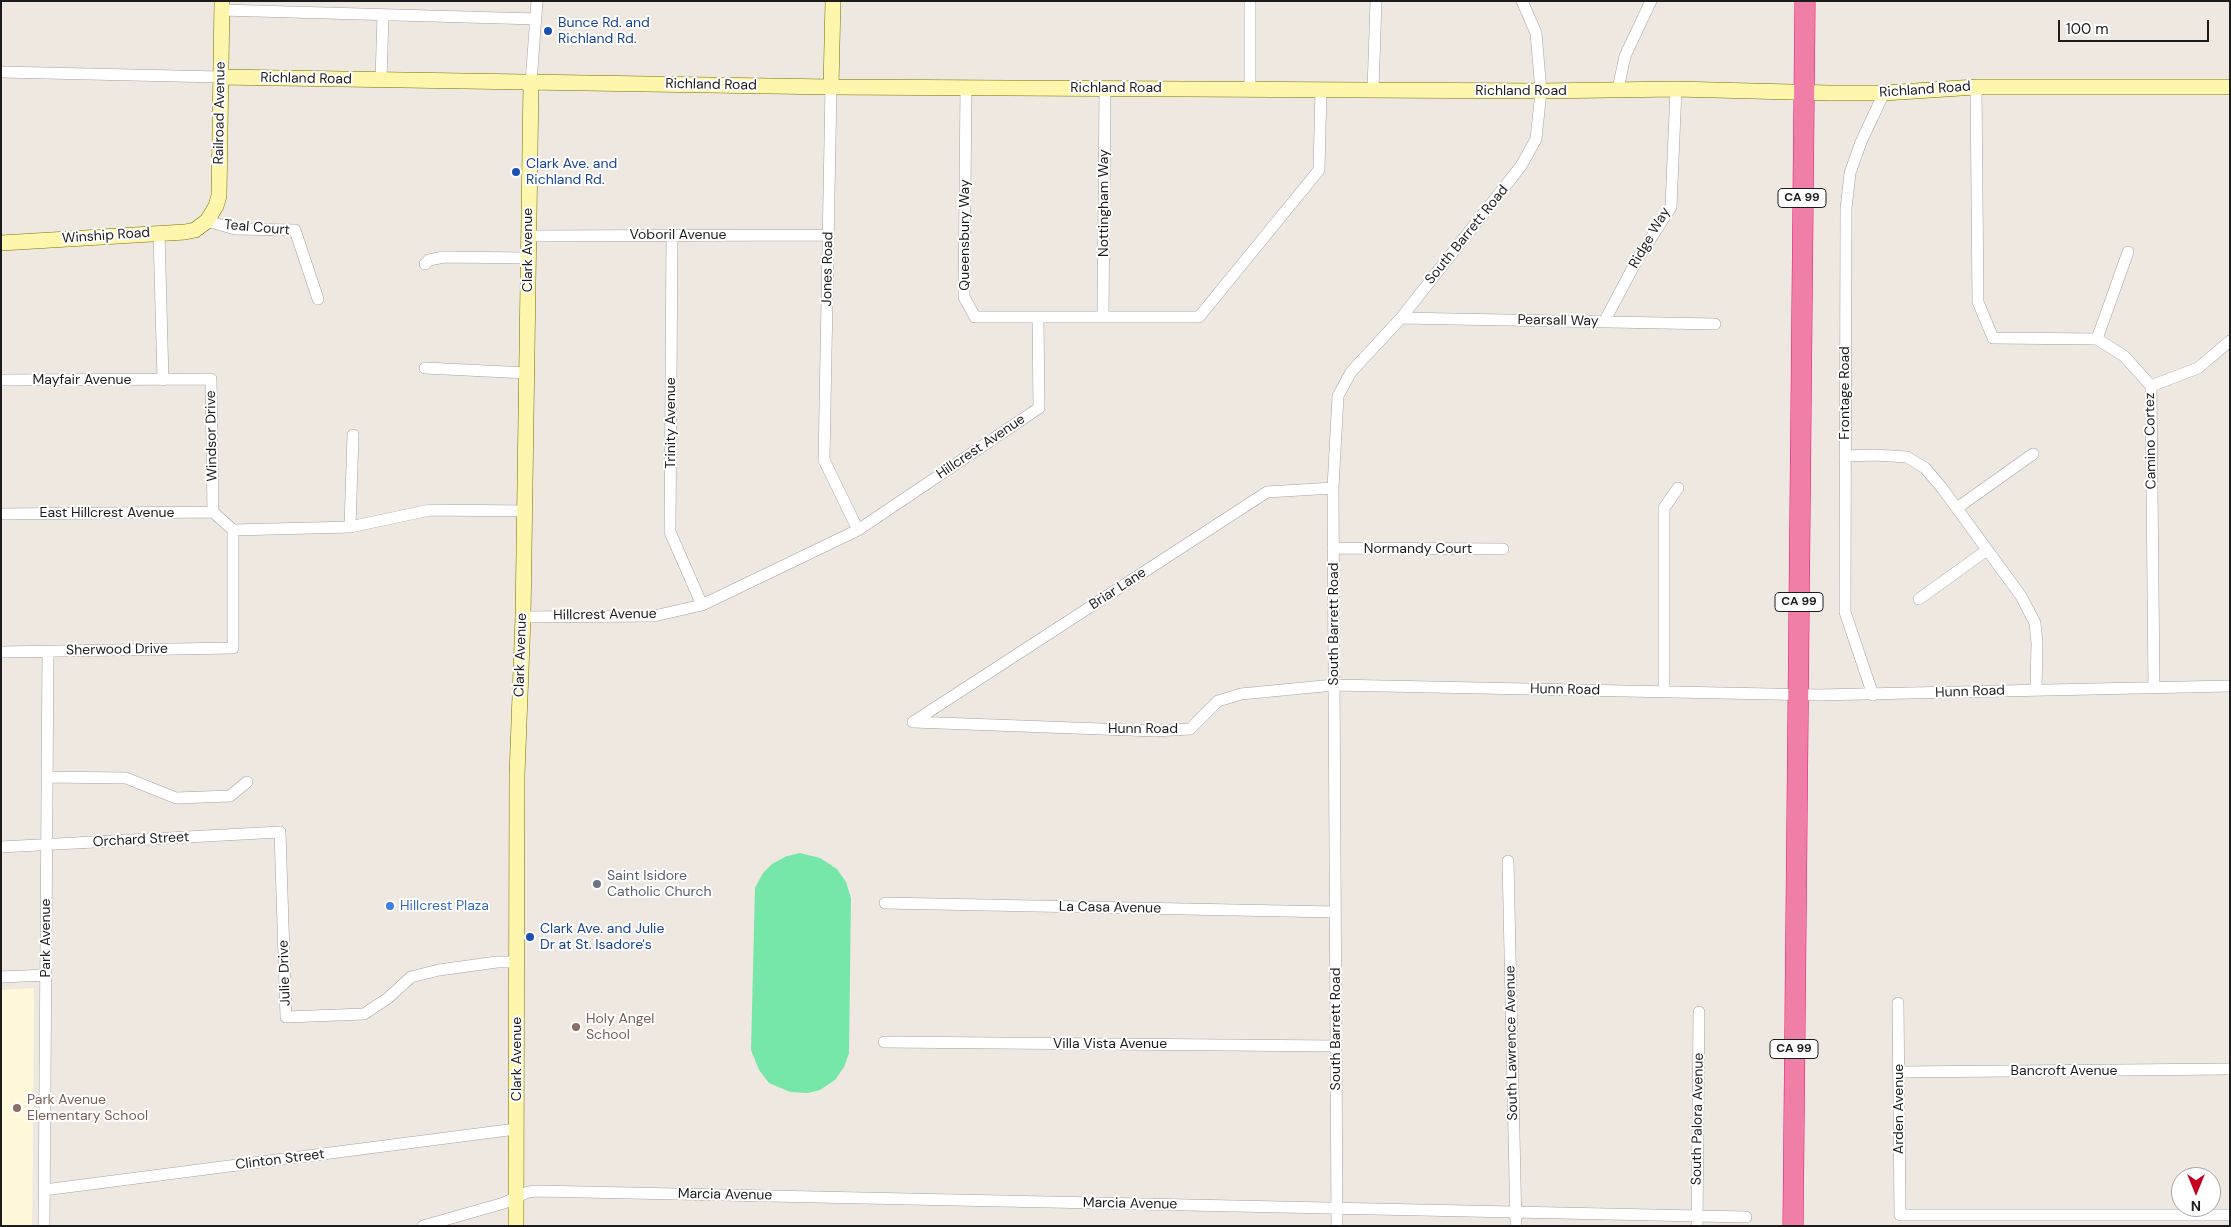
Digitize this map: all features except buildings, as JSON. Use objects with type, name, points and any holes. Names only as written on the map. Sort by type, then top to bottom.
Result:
[{"type":"highway","name":"CA 99","points":[[1793,1226],[1805,1]]},
{"type":"street","points":[[531,83],[537,1]]},
{"type":"street","name":"Jones Road","points":[[833,1],[824,460],[858,530]]},
{"type":"street","points":[[1250,1],[1250,90]]},
{"type":"street","points":[[1374,90],[1376,1]]},
{"type":"street","name":"South Barrett Road","points":[[1337,1226],[1333,488],[1338,396],[1351,372],[1401,318],[1521,166],[1536,139],[1542,91],[1536,33],[1522,1]]},
{"type":"street","points":[[1618,89],[1625,56],[1651,1]]},
{"type":"street","points":[[221,6],[383,15],[536,19]]},
{"type":"street","name":"Railroad Avenue","points":[[207,222],[219,196],[221,6]]},
{"type":"street","points":[[381,80],[383,15]]},
{"type":"street","name":"Richland Road","points":[[1,72],[531,83],[1250,90],[1542,91],[1676,89],[1884,94],[1976,87],[2230,87]]},
{"type":"street","name":"Clark Avenue","points":[[516,1226],[517,775],[523,616],[531,83]]},
{"type":"street","name":"Queensbury Way","points":[[966,87],[964,297],[975,317],[1038,317]]},
{"type":"street","points":[[1976,87],[1978,302],[1993,338],[2098,339],[2128,252]]},
{"type":"street","name":"Nottingham Way","points":[[1103,317],[1105,88]]},
{"type":"street","name":"Ridge Way","points":[[1604,322],[1638,258],[1670,207],[1676,89]]},
{"type":"street","points":[[1038,317],[1199,317],[1319,170],[1321,90]]},
{"type":"street","name":"Frontage Road","points":[[1873,695],[1845,612],[1846,209],[1850,173],[1861,142],[1884,94]]},
{"type":"street","name":"Winship Road","points":[[1,243],[195,230],[207,222]]},
{"type":"street","name":"Teal Court","points":[[207,222],[235,229],[295,230],[318,299]]},
{"type":"street","points":[[159,233],[162,380]]},
{"type":"street","name":"Trinity Avenue","points":[[672,235],[670,532],[702,606]]},
{"type":"street","name":"Voboril Avenue","points":[[528,236],[828,235]]},
{"type":"street","points":[[425,264],[429,260],[444,257],[528,258]]},
{"type":"street","name":"Hillcrest Avenue","points":[[523,616],[654,616],[702,606],[858,530],[1039,408],[1038,317]]},
{"type":"street","name":"Pearsall Way","points":[[1401,318],[1715,324]]},
{"type":"street","name":"Camino Cortez","points":[[2098,339],[2124,356],[2151,386],[2154,687]]},
{"type":"street","points":[[2151,386],[2198,368],[2230,341]]},
{"type":"street","points":[[425,368],[527,373]]},
{"type":"street","name":"Windsor Drive","points":[[162,380],[211,379],[213,512]]},
{"type":"street","name":"Mayfair Avenue","points":[[1,380],[162,380]]},
{"type":"street","points":[[350,527],[353,435]]},
{"type":"street","points":[[1957,508],[2033,454]]},
{"type":"street","points":[[1845,456],[1907,457],[1925,468],[1957,508],[2021,596],[2035,623],[2037,643],[2036,690]]},
{"type":"street","name":"Briar Lane","points":[[913,722],[1267,492],[1333,488]]},
{"type":"street","points":[[1664,692],[1664,508],[1678,488]]},
{"type":"street","points":[[213,512],[233,530],[350,527],[430,510],[525,511]]},
{"type":"street","name":"East Hillcrest Avenue","points":[[1,514],[213,512]]},
{"type":"street","name":"Sherwood Drive","points":[[1,652],[233,648],[233,530]]},
{"type":"street","name":"Normandy Court","points":[[1333,548],[1503,549]]},
{"type":"street","points":[[1919,599],[1988,550]]},
{"type":"street","name":"Park Avenue","points":[[44,1226],[48,651]]},
{"type":"street","name":"Hunn Road","points":[[913,722],[1156,731],[1190,729],[1218,701],[1241,694],[1334,685],[1799,695],[1873,695],[2230,686]]},
{"type":"street","points":[[47,777],[126,778],[176,798],[230,796],[247,782]]},
{"type":"street","name":"Julie Drive","points":[[280,832],[286,1017],[364,1014],[388,998],[411,977],[439,970],[497,962],[517,962]]},
{"type":"street","name":"Orchard Street","points":[[1,847],[280,832]]},
{"type":"street","name":"South Lawrence Avenue","points":[[1508,861],[1516,1226]]},
{"type":"street","name":"La Casa Avenue","points":[[885,903],[1335,912]]},
{"type":"street","points":[[1,978],[46,975]]},
{"type":"street","name":"Arden Avenue","points":[[1898,1004],[1900,1215],[2230,1216]]},
{"type":"street","name":"South Palora Avenue","points":[[1697,1221],[1699,1012]]},
{"type":"street","name":"Villa Vista Avenue","points":[[884,1042],[1336,1046]]},
{"type":"street","name":"Bancroft Avenue","points":[[1899,1072],[2230,1069]]},
{"type":"street","name":"Clinton Street","points":[[44,1190],[516,1129]]},
{"type":"street","name":"Marcia Avenue","points":[[423,1226],[516,1198],[528,1192],[537,1191],[1516,1213],[1697,1221],[1746,1217]]},
{"type":"shaded area","name":"Park Avenue Elementary School","points":[[34,988],[32,1226],[1,1226],[1,990]]},
{"type":"green space","points":[[800,853],[820,858],[837,869],[846,882],[851,898],[849,1053],[844,1067],[835,1080],[820,1090],[808,1093],[790,1092],[769,1083],[759,1070],[751,1050],[755,888],[763,873],[772,864],[787,856]]},
{"type":"place","name":"Bunce Rd. and Richland Rd.","points":[[548,31]]},
{"type":"place","name":"Clark Ave. and Richland Rd.","points":[[516,172]]},
{"type":"place","name":"Saint Isidore Catholic Church","points":[[597,884]]},
{"type":"place","name":"Hillcrest Plaza","points":[[390,906]]},
{"type":"place","name":"Clark Ave. and Julie Dr at St. Isadore's","points":[[530,937]]},
{"type":"place","name":"Holy Angel School","points":[[576,1027]]},
{"type":"place","name":"Park Avenue Elementary School","points":[[17,1108]]}]
